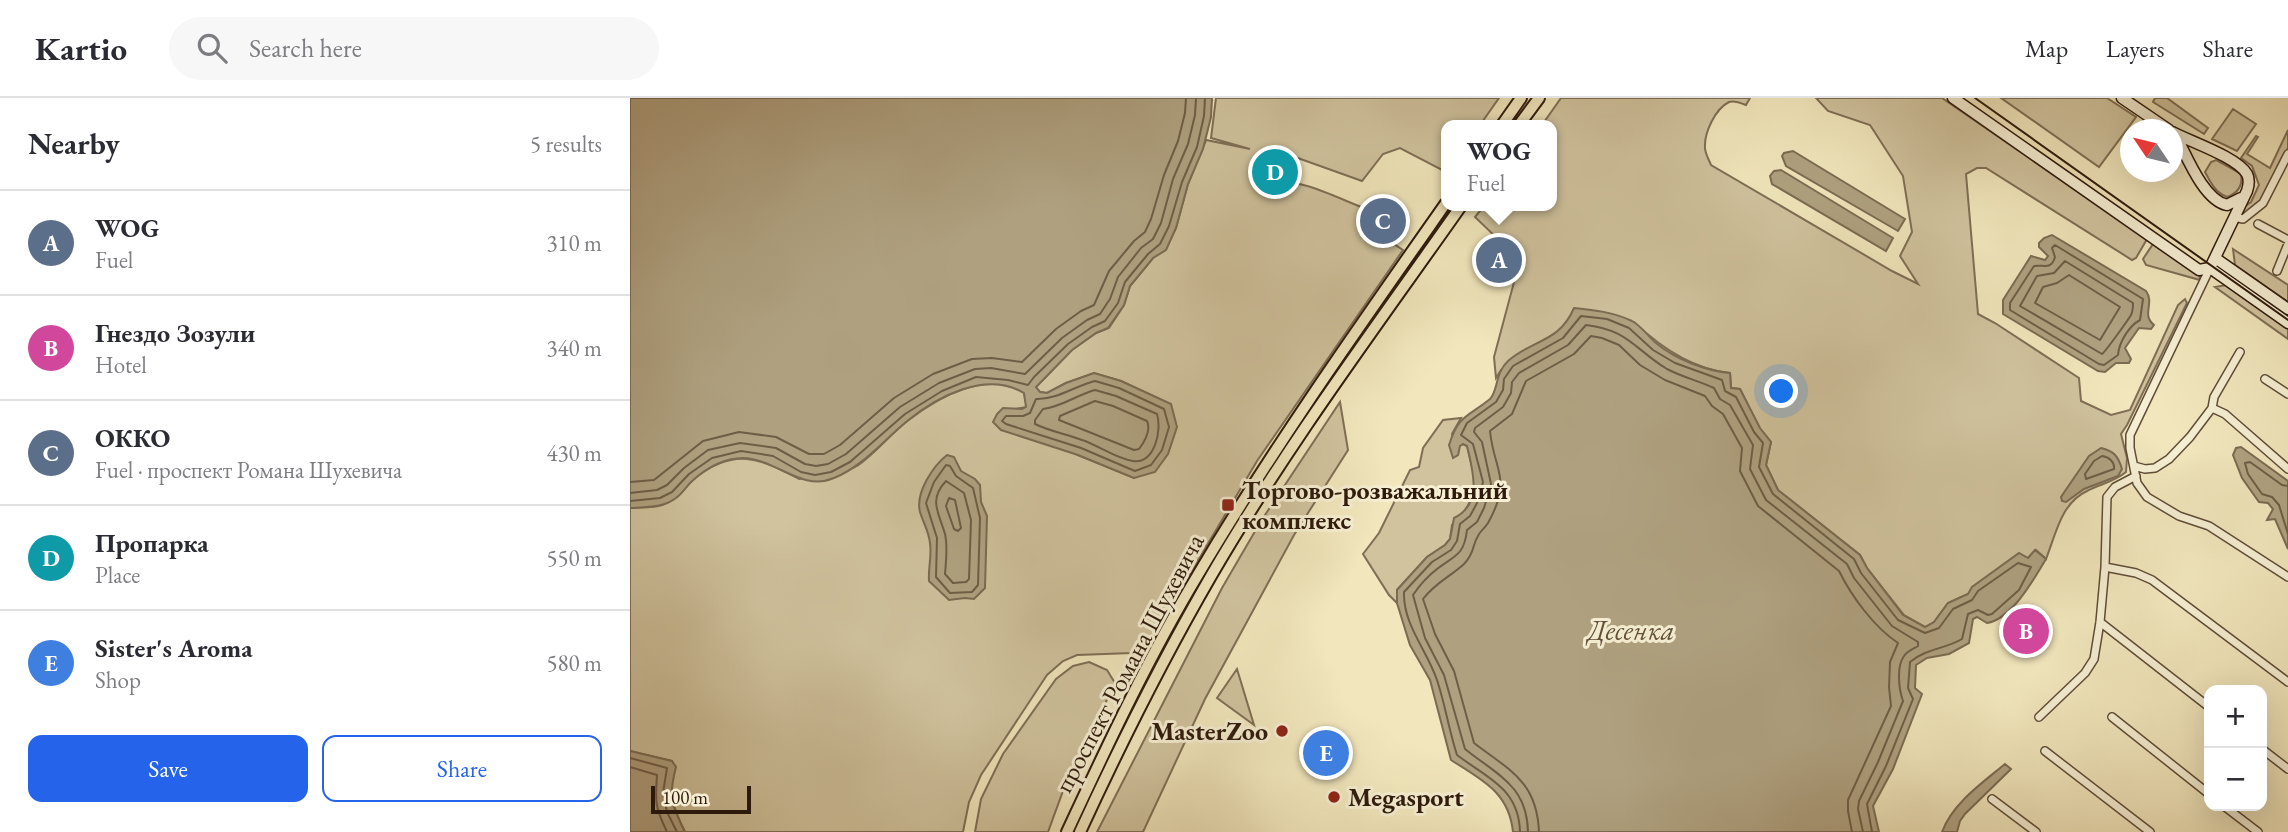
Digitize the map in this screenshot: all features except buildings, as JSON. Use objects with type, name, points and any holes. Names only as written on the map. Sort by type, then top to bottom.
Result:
[{"type":"main road","points":[[1506,120],[1520,98]]},
{"type":"main road","points":[[1523,120],[1539,98]]},
{"type":"main road","points":[[1953,98],[2199,270],[2210,268],[2288,323]]},
{"type":"main road","points":[[2122,98],[2153,119]]},
{"type":"main road","points":[[2183,137],[2235,163],[2247,173],[2249,185],[2242,197],[2236,219],[2210,268]]},
{"type":"main road","points":[[2192,165],[2197,153],[2207,149]]},
{"type":"main road","points":[[2183,150],[2205,190],[2213,199],[2227,205],[2236,219]]},
{"type":"main road","points":[[2227,205],[2242,197]]},
{"type":"main road","name":"проспект Романа Шухевича","points":[[1067,832],[1112,734],[1200,571],[1328,375],[1442,211]]},
{"type":"main road","name":"проспект Романа Шухевича","points":[[1080,832],[1141,707],[1220,561],[1340,375],[1457,211]]},
{"type":"main road","points":[[2215,258],[2288,309]]},
{"type":"street","points":[[2236,219],[2263,203],[2288,154]]},
{"type":"street","points":[[2258,224],[2288,242],[2277,271]]},
{"type":"street","points":[[2210,268],[2130,435],[2136,476],[2140,489],[2154,503],[2179,516],[2209,526],[2288,577]]},
{"type":"street","points":[[2134,466],[2155,468],[2169,459],[2190,437],[2212,408],[2214,397],[2240,352]]},
{"type":"street","points":[[2265,379],[2288,394]]},
{"type":"street","points":[[2212,408],[2225,414],[2288,469]]},
{"type":"street","points":[[2039,717],[2094,659],[2105,567],[2107,497],[2115,487],[2136,476]]},
{"type":"street","points":[[2105,567],[2136,573],[2152,580],[2288,682]]},
{"type":"street","points":[[2100,622],[2204,703]]},
{"type":"street","points":[[2112,717],[2204,790]]},
{"type":"street","points":[[2045,751],[2150,832]]},
{"type":"street","points":[[2267,753],[2288,769]]},
{"type":"street","points":[[1992,799],[2036,832]]},
{"type":"street","points":[[2231,811],[2258,832]]},
{"type":"shaded area","points":[[1216,98],[1499,98],[1484,120],[1441,120],[1441,169],[1400,148],[1383,154],[1362,181],[1295,157],[1277,155],[1269,163],[1265,170],[1266,180],[1271,183],[1305,185],[1364,208],[1365,225],[1403,250],[1257,461],[1146,648],[1132,653],[1077,655],[1063,661],[1047,675],[981,775],[969,802],[963,832],[685,832],[672,798],[672,761],[630,751],[630,508],[655,507],[667,503],[695,478],[722,462],[734,459],[772,465],[799,479],[852,468],[935,402],[964,389],[995,384],[1024,393],[1027,407],[1015,409],[1078,455],[1134,478],[1170,404],[1121,381],[1094,373],[1047,393],[1040,392],[1036,387],[1072,350],[1096,333],[1109,328],[1124,305],[1130,286],[1153,258],[1166,249],[1176,228],[1188,184],[1206,140],[1250,149],[1211,138]]},
{"type":"shaded area","points":[[1561,98],[1750,98],[1746,105],[1729,102],[1715,116],[1705,142],[1711,165],[1918,284],[1900,256],[1912,232],[1903,176],[1870,125],[1828,111],[1816,98],[1942,98],[2147,239],[2132,260],[1986,168],[1977,168],[1966,174],[1978,314],[2079,378],[2081,401],[2111,415],[2130,410],[2178,305],[2185,299],[2187,303],[2121,434],[2127,458],[2126,472],[2078,496],[2071,503],[2060,520],[2046,559],[2036,550],[2028,558],[1948,603],[1934,622],[1925,627],[1904,615],[1860,555],[1778,490],[1766,465],[1771,442],[1760,429],[1740,389],[1731,388],[1730,373],[1703,367],[1678,356],[1634,322],[1569,320],[1559,333],[1534,345],[1501,370],[1496,378],[1494,357],[1521,256],[1503,244],[1475,217],[1480,211],[1557,211],[1557,120],[1546,120]]},
{"type":"shaded area","points":[[2001,98],[2107,98],[2136,117],[2120,119],[2120,139],[2099,167]]},
{"type":"shaded area","points":[[2155,98],[2167,98],[2208,128],[2204,134],[2153,102]]},
{"type":"shaded area","points":[[2233,109],[2256,124],[2237,151],[2212,139]]},
{"type":"shaded area","points":[[2288,130],[2288,148],[2263,201],[2245,215],[2238,215],[2238,211],[2251,202],[2259,185],[2252,166],[2241,158],[2256,136],[2258,137],[2247,154],[2270,168]]},
{"type":"shaded area","points":[[2216,160],[2241,174],[2239,188],[2227,197],[2216,190],[2205,172],[2211,162]]},
{"type":"shaded area","points":[[2153,244],[2199,274],[2200,280],[2146,265],[2143,259]]},
{"type":"shaded area","points":[[2233,249],[2288,285],[2288,302],[2235,265]]},
{"type":"shaded area","points":[[2226,285],[2288,329],[2288,339],[2215,287]]},
{"type":"shaded area","points":[[1340,402],[1348,450],[1294,535],[1205,699],[1143,832],[1097,832],[1222,588],[1261,521]]},
{"type":"shaded area","points":[[1461,418],[1452,434],[1458,455],[1459,446],[1467,446],[1474,479],[1472,497],[1452,525],[1450,539],[1427,557],[1397,590],[1397,603],[1363,554],[1379,533],[1410,470],[1419,467],[1423,448],[1443,420]]},
{"type":"shaded area","points":[[1089,662],[1107,670],[1115,683],[1063,791],[1048,832],[975,832],[981,799],[1003,754],[1056,679],[1073,666]]},
{"type":"shaded area","points":[[1237,669],[1254,725],[1217,698]]},
{"type":"water","points":[[630,98],[1212,98],[1211,117],[1203,149],[1166,250],[1153,258],[1130,286],[1124,305],[1108,328],[1072,350],[1036,387],[1040,392],[1047,393],[1094,373],[1121,381],[1171,404],[1177,427],[1168,454],[1155,472],[1134,478],[1078,455],[1001,430],[993,422],[997,414],[1003,408],[1026,407],[1024,393],[994,384],[978,385],[946,396],[918,413],[863,460],[834,478],[811,481],[755,460],[736,458],[708,469],[666,504],[630,508]]},
{"type":"water","points":[[1793,151],[1905,219],[1898,231],[1786,166],[1782,156]]},
{"type":"water","points":[[1781,170],[1893,238],[1886,251],[1772,184],[1770,176],[1774,171]]},
{"type":"water","points":[[2052,235],[2146,291],[2149,300],[2148,313],[2154,325],[2151,329],[2139,328],[2125,348],[2131,359],[2129,363],[2116,363],[2105,372],[2098,371],[2003,314],[2003,300],[2031,256],[2045,260],[2048,256],[2039,247],[2039,243]]},
{"type":"water","name":"Десенка","points":[[1574,308],[1625,318],[1681,359],[1711,370],[1730,373],[1731,388],[1740,389],[1760,428],[1771,442],[1766,465],[1778,490],[1860,555],[1903,615],[1925,627],[1934,622],[1948,603],[1968,594],[1972,587],[2019,553],[2028,558],[2035,550],[2046,559],[2021,597],[2005,614],[1987,623],[1977,617],[1973,619],[1969,643],[1949,654],[1927,658],[1916,665],[1915,688],[1922,694],[1893,769],[1873,806],[1879,832],[1513,832],[1506,807],[1500,797],[1483,781],[1451,760],[1430,680],[1410,645],[1397,603],[1397,590],[1427,557],[1450,539],[1454,518],[1463,512],[1472,496],[1473,476],[1467,446],[1460,446],[1458,455],[1453,458],[1449,445],[1457,427],[1465,417],[1490,399],[1508,361],[1561,328]]},
{"type":"water","points":[[2241,447],[2288,481],[2288,549],[2275,519],[2267,520],[2273,509],[2268,503],[2259,502],[2242,478],[2233,455],[2236,448]]},
{"type":"water","points":[[2101,448],[2117,457],[2122,469],[2118,476],[2084,489],[2066,502],[2062,501],[2061,497],[2089,456]]},
{"type":"water","points":[[947,455],[954,457],[961,471],[980,485],[981,502],[987,516],[985,588],[974,599],[949,600],[929,581],[930,543],[920,512],[920,497],[931,473]]},
{"type":"water","points":[[630,751],[672,761],[676,767],[672,801],[685,832],[630,832]]},
{"type":"water","points":[[2005,764],[2011,769],[1965,814],[1957,832],[1942,832],[1960,803]]},
{"type":"tram line","points":[[1975,98],[2288,320]]},
{"type":"place","name":"Пропарка","points":[[1275,172]]},
{"type":"place","name":"ОККО","points":[[1383,221]]},
{"type":"place","name":"WOG","points":[[1499,260]]},
{"type":"place","name":"Торгово-розважальний комплекс","points":[[1228,505]]},
{"type":"place","name":"Гнездо Зозули","points":[[2026,631]]},
{"type":"place","name":"MasterZoo","points":[[1282,731]]},
{"type":"place","name":"Sister's Aroma","points":[[1326,753]]},
{"type":"place","name":"Megasport","points":[[1334,797]]}]
